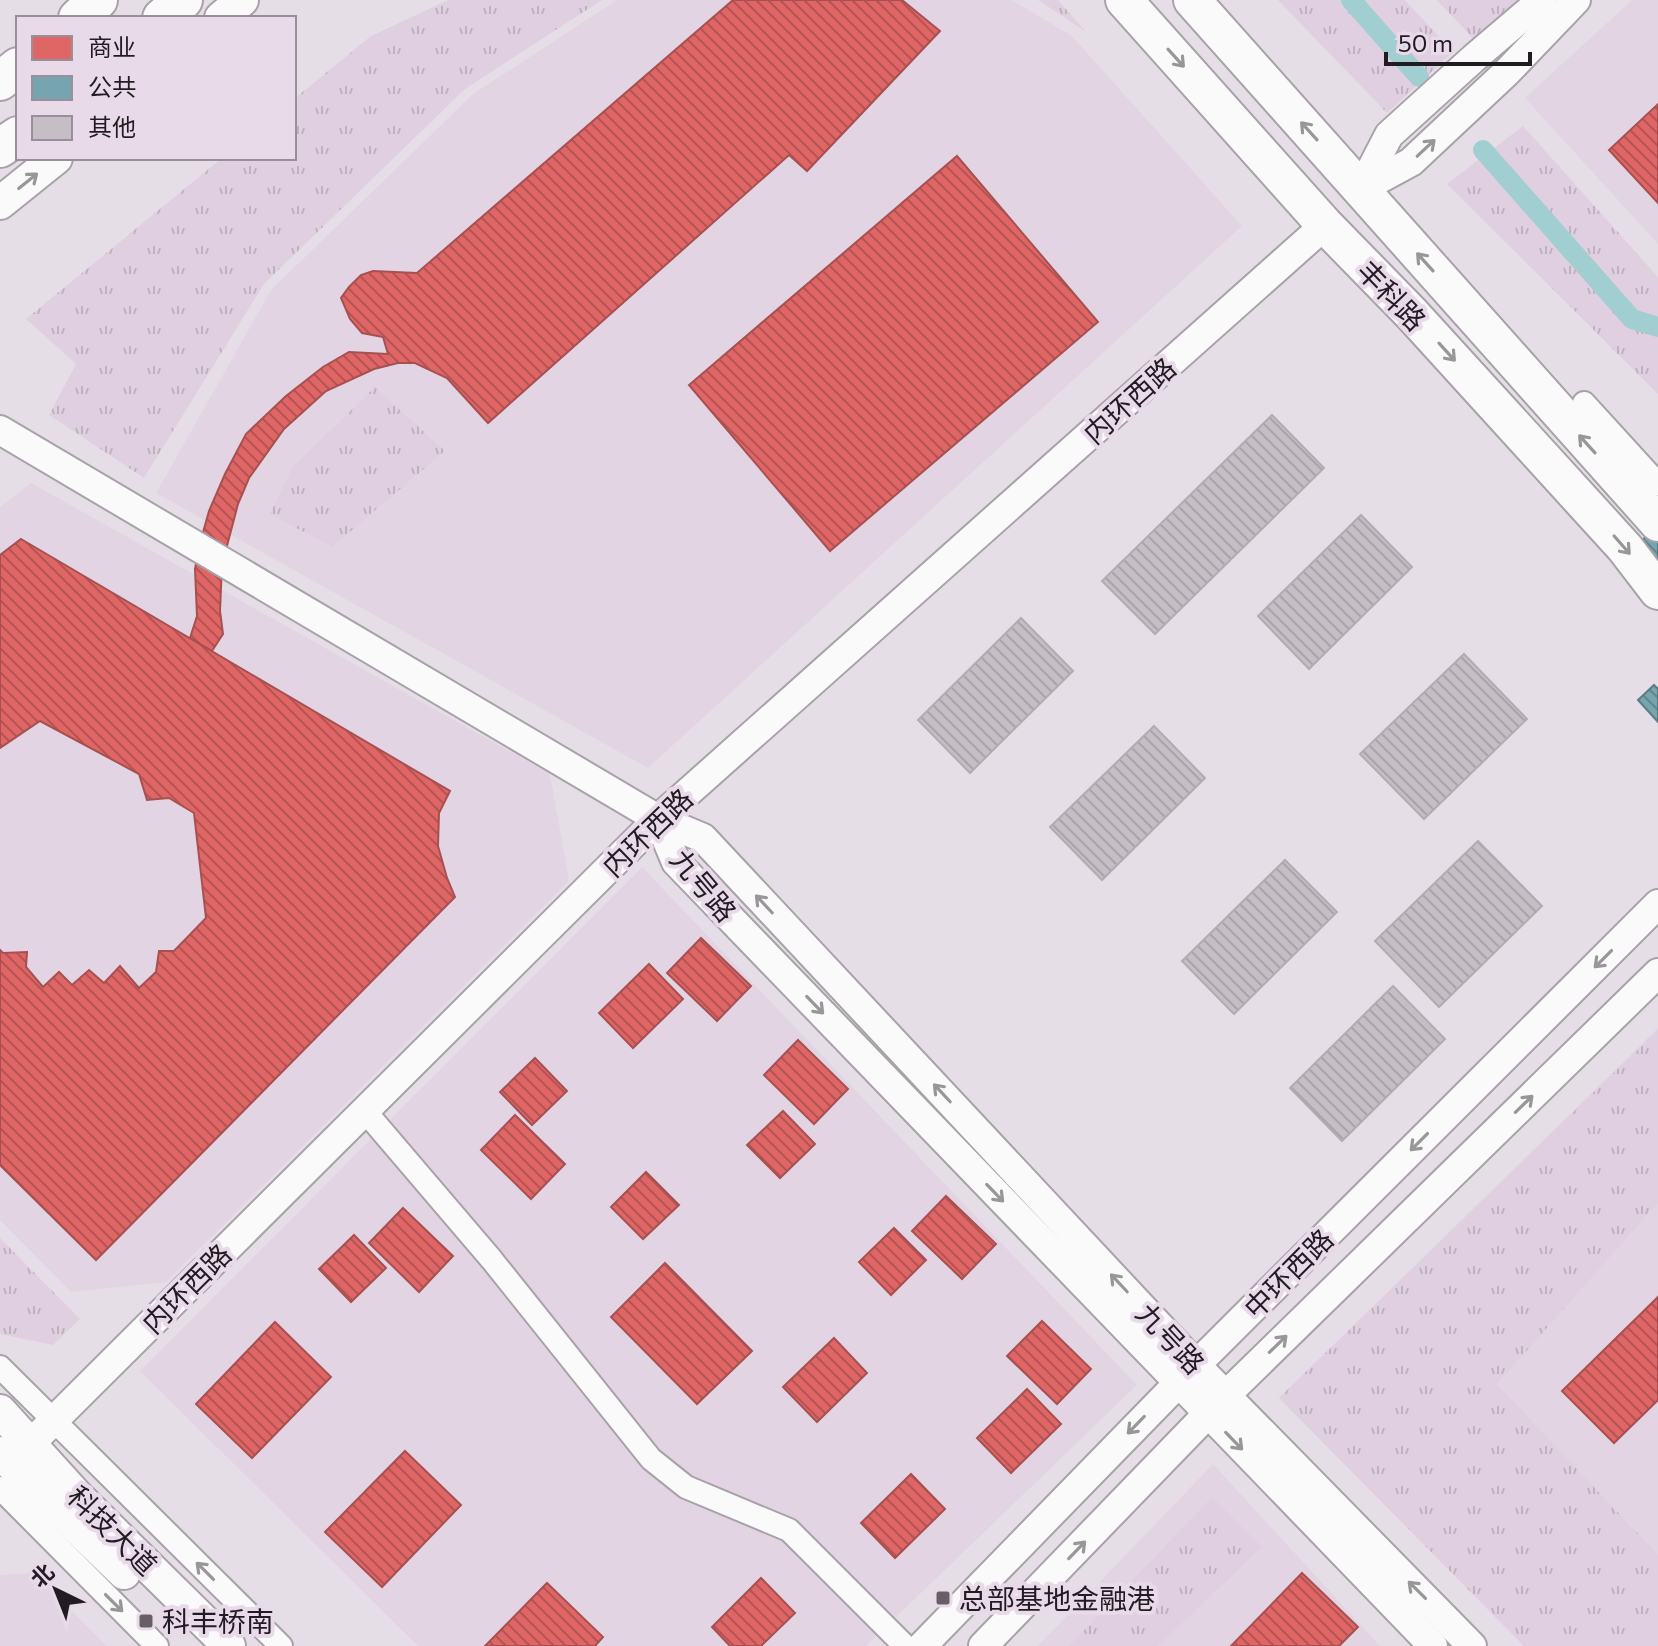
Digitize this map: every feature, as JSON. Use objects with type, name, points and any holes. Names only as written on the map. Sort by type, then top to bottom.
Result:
[{"type":"highway","points":[[80,16],[98,0]]},
{"type":"highway","points":[[164,16],[183,0]]},
{"type":"highway","points":[[0,81],[16,69]]},
{"type":"main road","points":[[223,16],[242,0]]},
{"type":"main road","name":"丰科路","points":[[1124,0],[1325,225],[1422,325],[1625,548],[1658,591]]},
{"type":"main road","name":"丰科路","points":[[1192,0],[1658,523]]},
{"type":"main road","points":[[0,203],[54,160]]},
{"type":"main road","points":[[1496,341],[1523,352],[1584,403]]},
{"type":"main road","name":"科技大道","points":[[0,1411],[8,1464],[198,1646]]},
{"type":"main road","name":"科技大道","points":[[8,1464],[97,1515],[229,1646]]},
{"type":"street","points":[[1361,189],[1389,135],[1542,0]]},
{"type":"street","points":[[1361,189],[1411,162],[1507,72],[1576,0]]},
{"type":"street","name":"内环西路","points":[[8,1464],[658,819],[1325,225]]},
{"type":"street","points":[[1584,403],[1658,484]]},
{"type":"street","name":"九号路","points":[[0,430],[658,819],[703,838],[1433,1646]]},
{"type":"street","name":"中环西路","points":[[922,1646],[1187,1374],[1658,904]]},
{"type":"street","name":"中环西路","points":[[983,1646],[1216,1405],[1658,973]]},
{"type":"street","points":[[364,1110],[492,1260],[651,1459],[686,1487],[789,1530],[905,1646]]},
{"type":"street","points":[[0,1367],[281,1646]]},
{"type":"street","name":"九号路","points":[[1216,1405],[1472,1646]]},
{"type":"street","points":[[8,1464],[157,1646]]},
{"type":"shaded area","points":[[617,0],[1012,0],[1072,36],[1242,226],[648,768],[156,493],[271,290],[473,94]]},
{"type":"shaded area","points":[[1632,0],[1658,0],[1658,244],[1525,98]]},
{"type":"shaded area","points":[[31,483],[550,774],[569,881],[166,1282],[71,1292],[0,1220],[0,507]]},
{"type":"shaded area","points":[[642,867],[1137,1385],[866,1646],[418,1646],[140,1371]]},
{"type":"shaded area","points":[[1658,1028],[1658,1646],[1524,1646],[1279,1398]]},
{"type":"shaded area","points":[[1213,1464],[1380,1646],[1038,1646]]},
{"type":"shaded area","points":[[34,1573],[106,1646],[0,1646],[0,1575]]},
{"type":"green space","points":[[448,0],[602,0],[465,89],[264,284],[144,478],[49,415],[76,364],[26,319],[220,160],[296,160],[296,97],[371,36]]},
{"type":"green space","points":[[1038,0],[1058,0],[1085,31]]},
{"type":"green space","points":[[1278,0],[1405,0],[1453,52],[1387,113]]},
{"type":"green space","points":[[1437,0],[1525,0],[1480,46]]},
{"type":"green space","points":[[1523,126],[1658,277],[1658,394],[1447,184]]},
{"type":"green space","points":[[375,387],[445,451],[332,547],[270,514],[292,468]]},
{"type":"green space","points":[[1658,1030],[1658,1203],[1497,1384],[1658,1555],[1658,1646],[1524,1646],[1279,1398]]},
{"type":"green space","points":[[0,1238],[80,1319],[53,1345],[0,1334]]},
{"type":"green space","points":[[1212,1497],[1262,1547],[1158,1646],[1069,1646]]},
{"type":"building: 商业","points":[[733,0],[902,0],[940,31],[807,171],[789,155],[488,423],[447,378],[415,363],[398,363],[374,369],[326,391],[284,429],[249,478],[238,504],[222,565],[220,611],[223,634],[212,651],[190,638],[197,616],[195,569],[200,543],[209,511],[246,434],[286,396],[323,367],[349,352],[388,354],[383,337],[362,333],[350,319],[341,298],[349,287],[361,275],[373,271],[417,273]]},
{"type":"building: 商业","points":[[1658,104],[1658,203],[1609,150]]},
{"type":"building: 商业","points":[[957,156],[1098,322],[830,551],[689,385]]},
{"type":"building: 商业","points":[[21,539],[450,791],[439,813],[438,846],[455,897],[96,1260],[0,1165],[0,950],[3,953],[27,952],[26,967],[43,987],[59,972],[72,985],[89,970],[104,983],[120,966],[139,988],[156,972],[159,951],[174,951],[206,918],[194,813],[169,798],[147,800],[139,774],[40,721],[0,748],[0,555]]},
{"type":"building: 商业","points":[[701,938],[751,986],[717,1021],[667,973]]},
{"type":"building: 商业","points":[[649,964],[683,999],[633,1048],[599,1013]]},
{"type":"building: 商业","points":[[798,1040],[848,1089],[814,1124],[764,1075]]},
{"type":"building: 商业","points":[[535,1058],[567,1091],[532,1125],[500,1092]]},
{"type":"building: 商业","points":[[783,1111],[815,1144],[780,1178],[747,1145]]},
{"type":"building: 商业","points":[[515,1115],[565,1164],[531,1199],[481,1150]]},
{"type":"building: 商业","points":[[646,1172],[679,1205],[643,1239],[611,1207]]},
{"type":"building: 商业","points":[[946,1196],[996,1244],[962,1279],[912,1231]]},
{"type":"building: 商业","points":[[403,1208],[453,1256],[419,1292],[369,1243]]},
{"type":"building: 商业","points":[[894,1228],[926,1260],[891,1295],[859,1262]]},
{"type":"building: 商业","points":[[354,1235],[386,1268],[351,1302],[319,1269]]},
{"type":"building: 商业","points":[[665,1263],[752,1351],[697,1404],[611,1317]]},
{"type":"building: 商业","points":[[1658,1297],[1658,1400],[1614,1443],[1562,1391]]},
{"type":"building: 商业","points":[[1042,1321],[1091,1369],[1057,1404],[1007,1356]]},
{"type":"building: 商业","points":[[275,1322],[331,1377],[252,1458],[196,1404]]},
{"type":"building: 商业","points":[[834,1338],[867,1373],[817,1422],[783,1387]]},
{"type":"building: 商业","points":[[1027,1389],[1061,1424],[1011,1473],[977,1438]]},
{"type":"building: 商业","points":[[405,1451],[461,1505],[382,1587],[325,1532]]},
{"type":"building: 商业","points":[[911,1474],[945,1509],[895,1558],[861,1523]]},
{"type":"building: 商业","points":[[1302,1573],[1358,1627],[1339,1646],[1231,1646]]},
{"type":"building: 商业","points":[[761,1578],[795,1613],[761,1646],[730,1646],[712,1627]]},
{"type":"building: 商业","points":[[547,1583],[603,1637],[595,1646],[485,1646]]},
{"type":"building: 公共","points":[[1658,525],[1658,582],[1630,552]]},
{"type":"building: 公共","points":[[1654,685],[1658,689],[1658,722],[1638,700]]},
{"type":"building: 其他","points":[[1272,415],[1324,468],[1155,634],[1102,581]]},
{"type":"building: 其他","points":[[1361,515],[1412,567],[1309,669],[1258,616]]},
{"type":"building: 其他","points":[[1021,618],[1073,671],[970,773],[918,720]]},
{"type":"building: 其他","points":[[1464,654],[1527,719],[1424,819],[1360,754]]},
{"type":"building: 其他","points":[[1154,726],[1205,778],[1102,880],[1050,827]]},
{"type":"building: 其他","points":[[1478,841],[1542,906],[1439,1007],[1375,941]]},
{"type":"building: 其他","points":[[1285,860],[1337,912],[1234,1014],[1182,961]]},
{"type":"building: 其他","points":[[1393,986],[1445,1039],[1342,1141],[1290,1088]]},
{"type":"waterway","points":[[1351,0],[1419,77]]},
{"type":"waterway","points":[[1483,150],[1632,319],[1658,327]]},
{"type":"place","name":"总部基地金融港","points":[[943,1598]]},
{"type":"place","name":"科丰桥南","points":[[146,1621]]}]
